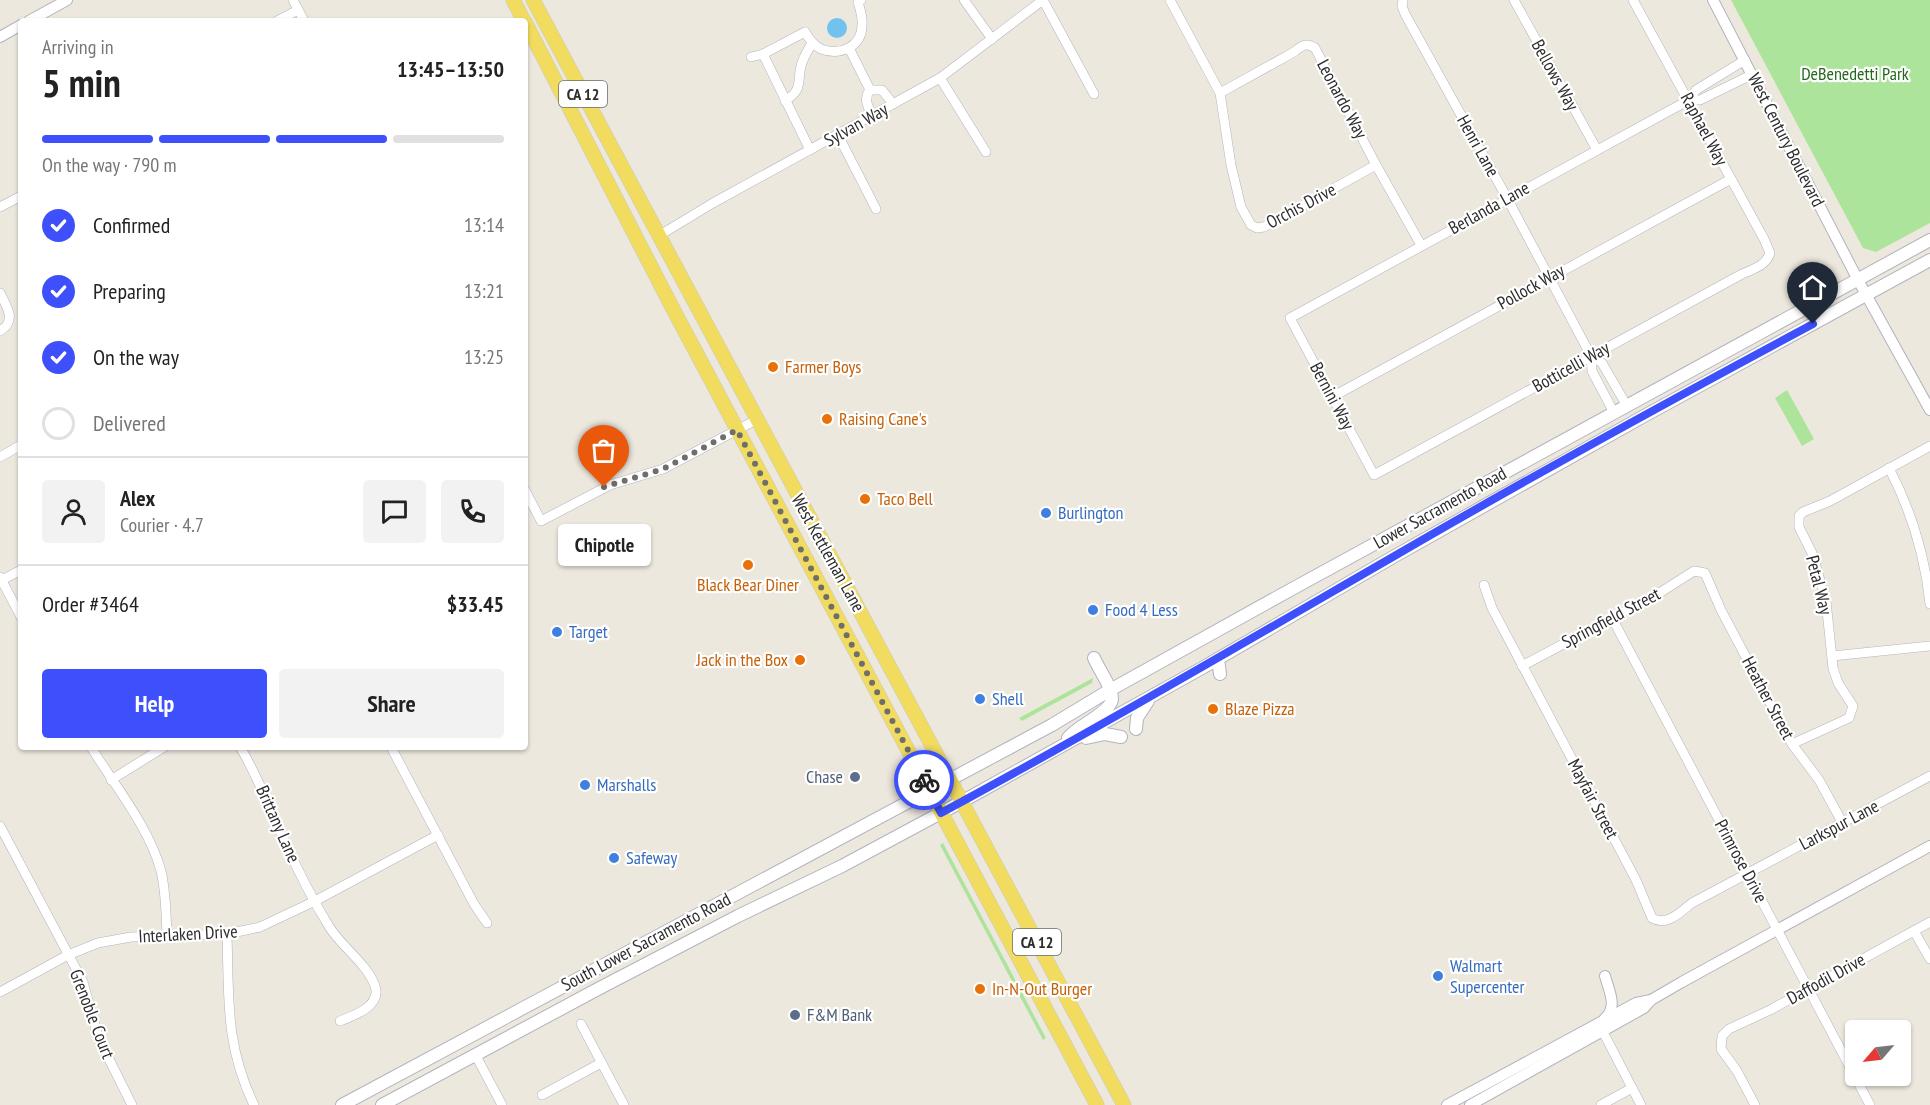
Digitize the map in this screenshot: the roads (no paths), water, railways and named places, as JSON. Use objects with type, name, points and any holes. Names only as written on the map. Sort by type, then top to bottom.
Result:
[{"type":"main road","name":"West Kettleman Lane","points":[[513,0],[523,18]]},
{"type":"main road","name":"West Kettleman Lane","points":[[533,0],[1124,1105]]},
{"type":"main road","name":"West Kettleman Lane","points":[[528,28],[673,309],[1097,1105]]},
{"type":"main road","name":"Lower Sacramento Road","points":[[951,780],[1052,725],[1110,690],[1930,240]]},
{"type":"main road","name":"Lower Sacramento Road","points":[[941,813],[1218,659],[1511,490],[1930,260]]},
{"type":"main road","points":[[1062,746],[1072,732],[1110,707],[1113,700],[1094,658]]},
{"type":"main road","points":[[1218,659],[1225,671]]},
{"type":"main road","points":[[1136,729],[1137,718],[1141,710],[1161,691]]},
{"type":"main road","points":[[1062,746],[1090,736],[1105,734],[1121,737]]},
{"type":"main road","name":"South Lower Sacramento Road","points":[[342,1105],[951,780]]},
{"type":"main road","name":"South Lower Sacramento Road","points":[[382,1105],[709,931],[842,866],[941,813]]},
{"type":"main road","points":[[475,1054],[473,1048],[476,1042],[499,1029],[507,1016]]},
{"type":"street","points":[[293,0],[302,18]]},
{"type":"street","points":[[751,57],[763,54],[805,32],[821,49],[841,51],[849,48],[857,41],[863,27],[858,2],[861,0]]},
{"type":"street","points":[[964,0],[992,39]]},
{"type":"street","points":[[1043,0],[1094,94]]},
{"type":"street","name":"Sylvan Way","points":[[660,235],[712,203],[940,78],[1043,0]]},
{"type":"street","points":[[1171,0],[1220,93]]},
{"type":"street","name":"Henri Lane","points":[[1403,0],[1402,6],[1405,14],[1591,356],[1592,371],[1614,413]]},
{"type":"street","name":"Bellows Way","points":[[1514,0],[1597,150]]},
{"type":"street","name":"Raphael Way","points":[[1633,0],[1764,239],[1770,253],[1768,259]]},
{"type":"street","name":"West Century Boulevard","points":[[1713,0],[1858,280],[1930,410]]},
{"type":"street","points":[[34,18],[64,1]]},
{"type":"street","points":[[282,18],[298,9]]},
{"type":"street","points":[[0,37],[18,27]]},
{"type":"street","points":[[785,101],[795,94],[799,87],[801,65],[813,43]]},
{"type":"street","name":"Leonardo Way","points":[[1220,93],[1293,52],[1301,45],[1315,48],[1421,245]]},
{"type":"street","points":[[849,48],[870,90]]},
{"type":"street","points":[[763,54],[810,150]]},
{"type":"street","name":"Berlanda Lane","points":[[1689,100],[1695,90],[1745,60]]},
{"type":"street","name":"Berlanda Lane","points":[[1290,318],[1689,100],[1700,100],[1753,75]]},
{"type":"street","points":[[940,78],[986,152]]},
{"type":"street","points":[[870,90],[882,90],[893,105]]},
{"type":"street","points":[[870,90],[866,102],[872,116]]},
{"type":"street","name":"Orchis Drive","points":[[1220,93],[1236,191],[1245,216],[1251,225],[1257,228],[1264,227],[1376,165]]},
{"type":"street","points":[[838,135],[876,209]]},
{"type":"street","name":"Pollock Way","points":[[1332,397],[1731,178]]},
{"type":"street","points":[[0,207],[18,198]]},
{"type":"street","name":"Botticelli Way","points":[[1374,475],[1763,264],[1768,259]]},
{"type":"street","points":[[0,293],[10,312],[10,321],[0,331]]},
{"type":"street","name":"Bernini Way","points":[[1290,318],[1374,475]]},
{"type":"street","name":"Henri Lane","points":[[1591,356],[1602,363],[1627,406]]},
{"type":"street","points":[[528,496],[541,520],[610,485],[663,469],[756,420]]},
{"type":"street","points":[[1930,446],[1889,468],[1903,496],[1918,537],[1930,604]]},
{"type":"street","points":[[0,457],[18,447]]},
{"type":"street","name":"Petal Way","points":[[1792,744],[1849,718],[1852,712],[1851,700],[1838,683],[1832,656],[1824,592],[1812,553],[1799,526],[1799,516],[1889,468]]},
{"type":"street","points":[[18,571],[1,579],[18,611]]},
{"type":"street","name":"Springfield Street","points":[[1522,666],[1661,592],[1694,571],[1700,571]]},
{"type":"street","name":"Heather Street","points":[[1700,571],[1705,573],[1721,610],[1792,744],[1819,780],[1842,822]]},
{"type":"street","name":"Mayfair Street","points":[[1484,585],[1491,608],[1636,880],[1652,918],[1666,921],[1692,903],[1748,873]]},
{"type":"street","name":"Primrose Drive","points":[[1612,618],[1870,1105]]},
{"type":"street","points":[[1832,656],[1930,646]]},
{"type":"street","points":[[93,750],[145,832],[154,852],[164,884],[166,935]]},
{"type":"street","points":[[111,780],[159,750]]},
{"type":"street","name":"Brittany Lane","points":[[242,750],[256,775],[286,845],[315,901],[333,933],[355,955],[375,988],[375,997],[370,1005],[340,1022]]},
{"type":"street","points":[[393,750],[474,904],[488,923]]},
{"type":"street","name":"Larkspur Lane","points":[[1748,873],[1930,776]]},
{"type":"street","name":"Grenoble Court","points":[[0,826],[85,989],[100,1044],[132,1105]]},
{"type":"street","name":"Interlaken Drive","points":[[0,992],[68,955],[109,940],[166,935],[227,934],[260,927],[315,901],[438,835]]},
{"type":"street","points":[[1602,1027],[1612,1007],[1605,976],[1621,1004],[1651,1000],[1930,846]]},
{"type":"street","name":"Daffodil Drive","points":[[1755,1105],[1737,1071],[1721,1049],[1722,1036],[1729,1029],[1752,1020],[1930,922]]},
{"type":"street","points":[[1914,931],[1930,959]]},
{"type":"street","points":[[227,934],[231,1035],[237,1064],[254,1105]]},
{"type":"street","points":[[1447,1105],[1644,1008],[1651,1000]]},
{"type":"street","points":[[1470,1105],[1602,1027],[1636,1003]]},
{"type":"street","points":[[581,1024],[624,1105]]},
{"type":"street","points":[[1602,1027],[1641,1105]]},
{"type":"street","points":[[475,1054],[502,1105]]},
{"type":"street","points":[[542,1095],[601,1063]]},
{"type":"street","points":[[1601,1105],[1632,1088]]},
{"type":"water","points":[[837,18],[844,21],[847,28],[844,35],[837,38],[830,35],[827,28],[830,21]]},
{"type":"place","name":"Farmer Boys","points":[[773,367]]},
{"type":"place","name":"Raising Cane's","points":[[827,419]]},
{"type":"place","name":"Chipotle","points":[[604,487]]},
{"type":"place","name":"Taco Bell","points":[[865,499]]},
{"type":"place","name":"Burlington","points":[[1046,513]]},
{"type":"place","name":"Black Bear Diner","points":[[748,565]]},
{"type":"place","name":"Food 4 Less","points":[[1093,610]]},
{"type":"place","name":"Target","points":[[557,632]]},
{"type":"place","name":"Jack in the Box","points":[[800,660]]},
{"type":"place","name":"Shell","points":[[980,699]]},
{"type":"place","name":"Blaze Pizza","points":[[1213,709]]},
{"type":"place","name":"Chase","points":[[855,777]]},
{"type":"place","name":"Marshalls","points":[[585,785]]},
{"type":"place","name":"Safeway","points":[[614,858]]},
{"type":"place","name":"Walmart Supercenter","points":[[1438,976]]},
{"type":"place","name":"In-N-Out Burger","points":[[980,989]]},
{"type":"place","name":"F&M Bank","points":[[795,1015]]},
{"type":"park label","name":"DeBenedetti Park","points":[[1855,74]]}]
